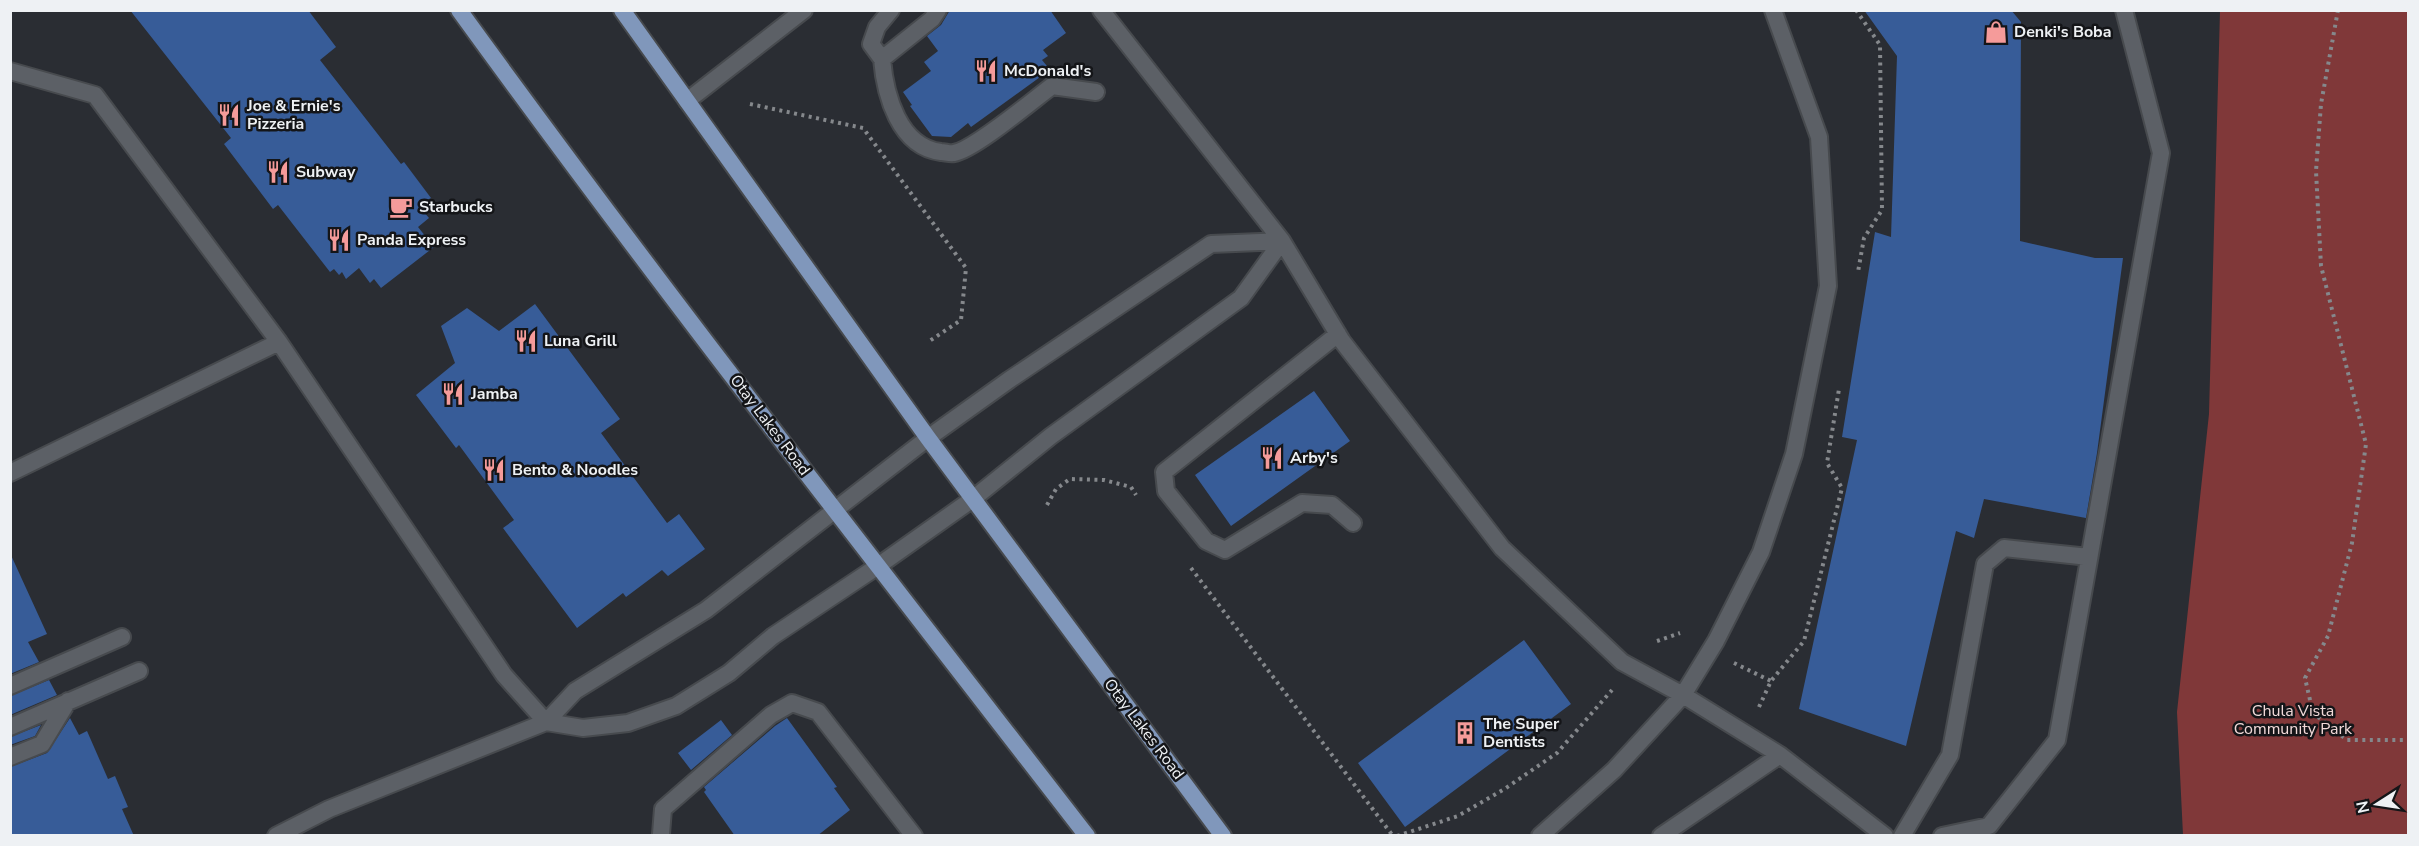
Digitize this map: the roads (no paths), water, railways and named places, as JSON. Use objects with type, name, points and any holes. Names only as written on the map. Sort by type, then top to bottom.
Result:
[{"type":"main road","name":"Otay Lakes Road","points":[[459,10],[567,160],[1087,836]]},
{"type":"main road","name":"Otay Lakes Road","points":[[622,10],[928,438],[1223,836]]},
{"type":"lane","points":[[687,101],[804,10]]},
{"type":"lane","points":[[891,10],[877,27],[871,44],[882,59],[884,84],[896,115],[910,138],[928,150],[954,153],[973,145],[1052,86],[1096,92]]},
{"type":"lane","points":[[882,59],[932,19],[938,10]]},
{"type":"lane","points":[[1101,10],[1282,241],[1338,334],[1502,548],[1622,662],[1683,695],[1780,754],[1885,836]]},
{"type":"lane","points":[[1540,836],[1614,770],[1683,695],[1716,641],[1761,552],[1794,454],[1828,286],[1819,137],[1773,10]]},
{"type":"lane","points":[[1942,836],[1989,826],[2056,740],[2161,153],[2124,10]]},
{"type":"lane","points":[[10,71],[94,95],[279,342],[504,675],[546,722],[583,728],[628,723],[676,706],[729,673],[773,636],[974,498],[1051,436],[1241,298],[1282,241]]},
{"type":"lane","points":[[276,836],[329,809],[546,722],[575,691],[706,610],[928,438],[1009,380],[1211,244],[1282,241]]},
{"type":"lane","points":[[1338,334],[1164,472],[1166,491],[1206,541],[1225,550],[1302,503],[1332,505],[1353,523]]},
{"type":"lane","points":[[10,473],[279,342]]},
{"type":"lane","points":[[1902,836],[1950,755],[1985,564],[2004,548],[2089,557]]},
{"type":"lane","points":[[10,686],[122,637]]},
{"type":"lane","points":[[10,727],[139,671]]},
{"type":"lane","points":[[10,757],[42,744],[68,701]]},
{"type":"lane","points":[[662,834],[663,808],[771,715],[792,703],[818,712],[914,836]]},
{"type":"lane","points":[[1661,836],[1780,754]]},
{"type":"place","name":"Denki's Boba","points":[[1996,32]]},
{"type":"place","name":"McDonald's","points":[[986,71]]},
{"type":"place","name":"Joe & Ernie's Pizzeria","points":[[229,115]]},
{"type":"place","name":"Subway","points":[[278,172]]},
{"type":"place","name":"Starbucks","points":[[401,207]]},
{"type":"place","name":"Panda Express","points":[[339,240]]},
{"type":"place","name":"Luna Grill","points":[[526,341]]},
{"type":"place","name":"Jamba","points":[[453,394]]},
{"type":"place","name":"Arby's","points":[[1272,458]]},
{"type":"place","name":"Bento & Noodles","points":[[494,470]]},
{"type":"place","name":"The Super Dentists","points":[[1465,733]]},
{"type":"park label","name":"Chula Vista Community Park","points":[[2293,720]]}]
